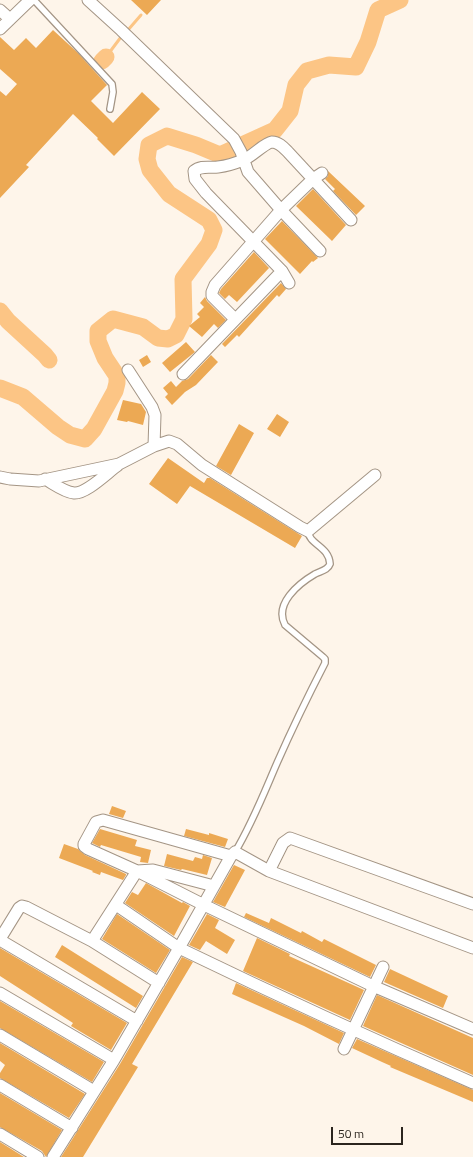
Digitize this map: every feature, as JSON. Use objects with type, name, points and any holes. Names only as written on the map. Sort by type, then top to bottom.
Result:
[{"type":"street","points":[[0,29],[30,0]]},
{"type":"street","points":[[88,0],[234,139],[248,172],[281,210],[320,251]]},
{"type":"street","points":[[0,10],[10,20]]},
{"type":"street","points":[[289,283],[282,271],[206,193],[195,179],[194,171],[198,167],[219,167],[272,142],[283,146],[318,176],[351,220]]},
{"type":"street","points":[[235,319],[212,296],[215,285],[281,210],[318,176]]},
{"type":"street","points":[[183,374],[282,271]]},
{"type":"street","points":[[128,370],[152,407],[155,415],[154,446]]},
{"type":"street","points":[[45,479],[70,492],[76,493],[84,491],[119,464],[154,446],[169,441],[179,446],[202,465],[308,531],[375,475]]},
{"type":"street","points":[[0,477],[31,481],[119,464]]},
{"type":"street","points":[[473,948],[269,871],[233,854],[103,820],[96,822],[84,844],[84,846],[373,986],[473,1029]]},
{"type":"street","points":[[269,871],[283,843],[290,838],[473,904]]},
{"type":"street","points":[[54,1157],[114,1060],[233,854]]},
{"type":"street","points":[[138,871],[153,870],[214,886]]},
{"type":"street","points":[[92,941],[138,871]]},
{"type":"street","points":[[116,905],[179,948],[353,1030],[473,1083]]},
{"type":"street","points":[[137,1021],[0,939],[19,908],[22,906],[26,907],[92,941],[159,983]]},
{"type":"street","points":[[344,1049],[383,967]]},
{"type":"street","points":[[0,993],[114,1060]]},
{"type":"street","points":[[0,1035],[94,1092]]},
{"type":"street","points":[[0,1085],[72,1128]]},
{"type":"street","points":[[0,1134],[38,1157]]},
{"type":"lane","points":[[34,0],[112,84],[113,92],[110,109]]},
{"type":"lane","points":[[233,854],[240,843],[264,793],[299,713],[325,659],[285,625],[282,620],[282,610],[287,598],[307,580],[329,567],[330,560],[326,551],[308,536],[308,531]]},
{"type":"building","points":[[131,0],[161,0],[147,15]]},
{"type":"building","points":[[53,30],[78,53],[107,85],[91,101],[113,123],[142,92],[160,109],[114,156],[73,114],[26,165],[29,167],[0,198],[0,91],[6,96],[17,84],[0,69],[0,37],[14,50],[26,38],[36,48]]},
{"type":"building","points":[[328,171],[365,206],[356,215],[333,191],[335,189],[325,179],[328,176]]},
{"type":"building","points":[[313,189],[346,225],[332,241],[296,206]]},
{"type":"building","points":[[282,221],[318,258],[313,262],[312,261],[300,274],[265,239]]},
{"type":"building","points":[[254,252],[269,268],[237,302],[229,295],[225,299],[219,293],[221,289]]},
{"type":"building","points":[[281,283],[286,289],[279,297],[277,295],[239,337],[237,335],[225,347],[222,344]]},
{"type":"building","points":[[205,297],[207,301],[226,320],[218,328],[214,324],[202,337],[189,326],[200,317],[197,314],[204,307],[200,303]]},
{"type":"building","points":[[186,342],[195,352],[170,372],[162,363]]},
{"type":"building","points":[[147,355],[151,362],[143,367],[139,360]]},
{"type":"building","points":[[211,355],[218,362],[196,385],[185,392],[172,405],[165,397],[168,394],[163,388],[171,381],[176,387],[182,381],[188,379]]},
{"type":"building","points":[[123,400],[141,404],[146,412],[143,425],[117,420]]},
{"type":"building","points":[[277,414],[289,422],[280,437],[267,429]]},
{"type":"building","points":[[239,424],[254,433],[231,475],[216,466]]},
{"type":"building","points":[[168,458],[204,483],[207,478],[210,478],[302,536],[295,548],[190,486],[177,504],[149,484]]},
{"type":"building","points":[[112,806],[126,811],[123,818],[109,814]]},
{"type":"building","points":[[100,829],[137,840],[135,846],[151,850],[148,863],[140,862],[141,857],[101,845],[100,847],[92,843]]},
{"type":"building","points":[[186,829],[209,835],[209,833],[228,839],[225,847],[184,836]]},
{"type":"building","points":[[64,844],[78,849],[85,855],[126,875],[123,880],[101,872],[100,875],[59,858]]},
{"type":"building","points":[[167,854],[193,861],[195,857],[202,859],[203,855],[212,858],[207,875],[164,866]]},
{"type":"building","points":[[234,865],[245,870],[225,907],[213,902]]},
{"type":"building","points":[[146,883],[190,906],[174,936],[125,903],[132,892],[138,895]]},
{"type":"building","points":[[246,913],[269,923],[271,918],[301,933],[302,931],[322,942],[324,939],[376,965],[370,977],[244,917]]},
{"type":"building","points":[[117,914],[170,950],[156,973],[102,939]]},
{"type":"building","points":[[207,914],[219,920],[215,928],[235,940],[227,954],[206,941],[200,950],[189,945]]},
{"type":"building","points":[[257,938],[290,954],[289,956],[364,990],[350,1020],[243,971]]},
{"type":"building","points":[[62,945],[143,996],[136,1008],[55,957]]},
{"type":"building","points":[[0,948],[127,1023],[111,1050],[71,1026],[73,1023],[0,976]]},
{"type":"building","points":[[182,957],[193,962],[132,1064],[138,1067],[83,1157],[61,1157],[120,1064]]},
{"type":"building","points":[[390,969],[448,996],[443,1008],[384,982]]},
{"type":"building","points":[[236,983],[344,1033],[339,1044],[304,1026],[232,994]]},
{"type":"building","points":[[377,995],[473,1038],[473,1075],[363,1026]]},
{"type":"building","points":[[0,1001],[104,1062],[92,1082],[0,1028]]},
{"type":"building","points":[[357,1039],[473,1090],[473,1102],[390,1067],[391,1066],[352,1048]]},
{"type":"building","points":[[0,1043],[85,1094],[69,1118],[0,1078],[0,1073],[5,1065],[0,1061]]},
{"type":"building","points":[[0,1093],[62,1130],[46,1157],[42,1151],[0,1127]]},
{"type":"building","points":[[0,1142],[24,1157],[0,1157]]},
{"type":"waterway","points":[[0,388],[23,397],[58,427],[70,435],[85,439],[94,429],[115,391],[117,383],[117,376],[105,358],[98,341],[98,331],[113,319],[143,327],[158,338],[168,339],[176,335],[184,319],[183,279],[209,244],[214,230],[209,220],[169,194],[150,170],[147,159],[149,145],[167,136],[196,145],[220,155],[275,130],[290,111],[296,85],[307,71],[329,65],[356,67],[368,42],[378,10],[400,0]]},
{"type":"waterway","points":[[128,30],[141,15]]},
{"type":"waterway","points":[[106,57],[121,37]]},
{"type":"waterway","points":[[102,61],[106,57]]},
{"type":"waterway","points":[[0,311],[8,321],[49,360]]}]
